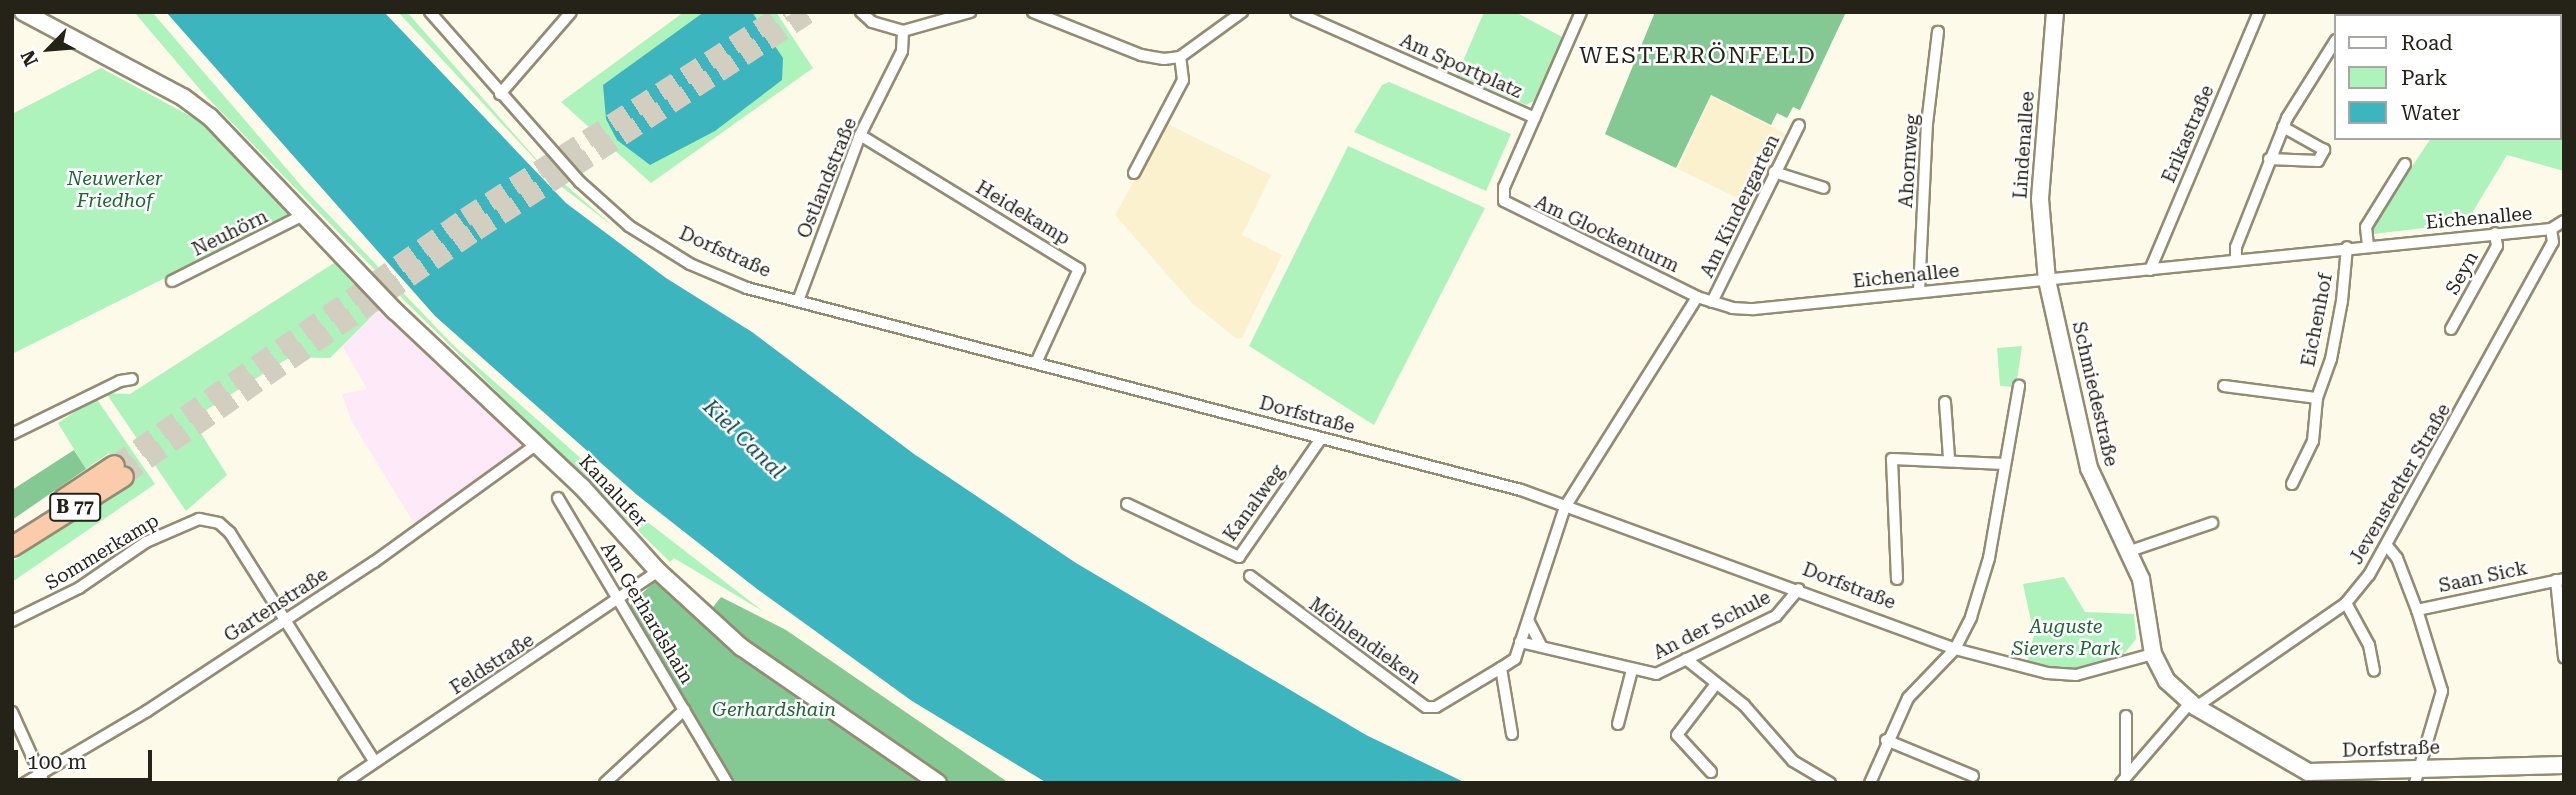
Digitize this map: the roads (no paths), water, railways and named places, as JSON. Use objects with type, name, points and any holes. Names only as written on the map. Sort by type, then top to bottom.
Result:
[{"type":"highway","name":"B 77","points":[[12,532],[119,471],[12,546]]},
{"type":"street","name":"Kanalufer","points":[[23,12],[183,97],[221,127],[395,311],[537,444],[658,571],[750,654],[939,783]]},
{"type":"street","name":"Dorfstraße","points":[[430,12],[580,182],[629,226],[691,264],[759,292],[1320,440],[1521,490],[1799,589],[1955,649],[2057,675],[2119,665],[2153,653]]},
{"type":"street","points":[[500,94],[571,12]]},
{"type":"street","points":[[861,12],[872,22],[903,31],[970,12]]},
{"type":"street","points":[[1033,12],[1141,55],[1180,57],[1242,12]]},
{"type":"street","name":"Am Sportplatz","points":[[1296,12],[1535,117]]},
{"type":"street","points":[[1535,117],[1581,12]]},
{"type":"street","name":"Lindenallee","points":[[2047,280],[2040,199],[2055,12]]},
{"type":"street","name":"Erikastraße","points":[[2150,270],[2259,12]]},
{"type":"street","name":"Ostlandstraße","points":[[798,301],[860,135],[892,76],[902,51],[903,31]]},
{"type":"street","name":"Ahornweg","points":[[1919,292],[1927,124],[1938,32]]},
{"type":"street","points":[[2236,260],[2236,247],[2283,127],[2334,43]]},
{"type":"street","points":[[1135,173],[1183,80],[1180,57]]},
{"type":"street","name":"Am Glockenturm","points":[[1535,117],[1504,187],[1504,201],[1697,297]]},
{"type":"street","name":"Am Kindergarten","points":[[1712,302],[1799,125]]},
{"type":"street","points":[[2269,159],[2318,161],[2324,150],[2283,127]]},
{"type":"street","name":"Heidekamp","points":[[860,135],[1079,269],[1036,363]]},
{"type":"street","points":[[2368,246],[2366,227],[2406,164]]},
{"type":"street","points":[[1774,172],[1824,188]]},
{"type":"street","name":"Neuhörn","points":[[172,281],[303,215]]},
{"type":"street","points":[[2551,229],[2564,221]]},
{"type":"street","name":"Eichenallee","points":[[1697,297],[1754,309],[2150,270],[2347,247],[2551,229]]},
{"type":"street","name":"Jevenstedter Straße","points":[[2123,779],[2193,705],[2346,603],[2388,547],[2553,242],[2551,229]]},
{"type":"street","name":"Seyn","points":[[2451,329],[2497,246],[2495,233]]},
{"type":"street","name":"Eichenhof","points":[[2292,484],[2313,441],[2317,398],[2331,359],[2347,247]]},
{"type":"street","name":"Schmiedestraße","points":[[2047,280],[2089,467],[2141,579],[2153,653],[2167,681],[2193,705]]},
{"type":"street","points":[[1565,507],[1697,297]]},
{"type":"street","points":[[12,434],[120,380],[132,379]]},
{"type":"street","points":[[1870,783],[1886,740],[1908,698],[1955,649],[1971,617],[1989,558],[2019,386]]},
{"type":"street","points":[[2224,386],[2317,398]]},
{"type":"street","points":[[1945,402],[1949,458]]},
{"type":"street","name":"Kanalweg","points":[[1127,505],[1239,557],[1320,440]]},
{"type":"street","name":"Gartenstraße","points":[[25,783],[42,779],[374,562],[537,444]]},
{"type":"street","points":[[1896,579],[1892,459],[1949,458],[2005,464]]},
{"type":"street","name":"Am Gerhardshain","points":[[558,498],[727,783]]},
{"type":"street","name":"Möhlendieken","points":[[1250,576],[1426,707],[1436,707],[1515,659],[1565,507]]},
{"type":"street","name":"Sommerkamp","points":[[12,621],[79,587],[146,542],[199,519],[219,523],[230,533],[375,762]]},
{"type":"street","points":[[2130,551],[2212,523]]},
{"type":"street","points":[[2388,547],[2397,558],[2417,610],[2442,691],[2417,776]]},
{"type":"street","name":"Feldstraße","points":[[344,783],[619,600],[658,571]]},
{"type":"street","name":"Saan Sick","points":[[2417,610],[2560,579],[2564,658]]},
{"type":"street","name":"An der Schule","points":[[1520,642],[1656,674],[1776,616],[1799,589]]},
{"type":"street","points":[[2346,603],[2369,645],[2374,671]]},
{"type":"street","points":[[1528,620],[1541,646]]},
{"type":"street","points":[[1686,659],[1744,705],[1793,761],[1816,780],[1830,783]]},
{"type":"street","points":[[1501,668],[1512,733]]},
{"type":"street","name":"An der Schule","points":[[1618,724],[1632,670]]},
{"type":"street","points":[[1711,772],[1677,735],[1716,684]]},
{"type":"street","name":"Dorfstraße","points":[[2193,705],[2308,772],[2417,776],[2564,765]]},
{"type":"street","points":[[605,783],[684,710]]},
{"type":"street","points":[[12,712],[42,779]]},
{"type":"street","points":[[2123,779],[2126,716]]},
{"type":"street","points":[[1886,740],[1973,776]]},
{"type":"water","name":"Kiel Canal","points":[[166,12],[384,12],[566,203],[666,278],[752,332],[914,454],[1076,563],[1366,735],[1466,783],[1047,783],[912,701],[757,589],[636,494],[435,316]]},
{"type":"water","points":[[704,12],[752,12],[783,58],[782,80],[715,131],[650,165],[617,140],[606,119],[603,85]]},
{"type":"tunnel","points":[[114,465],[465,217],[784,12]]},
{"type":"tunnel","points":[[123,476],[476,231],[811,12]]},
{"type":"district","name":"WESTERRÖNFELD","points":[[1698,56]]},
{"type":"park label","name":"Neuwerker Friedhof","points":[[115,190]]},
{"type":"park label","name":"Auguste Sievers Park","points":[[2066,638]]},
{"type":"park label","name":"Gerhardshain","points":[[774,710]]}]
